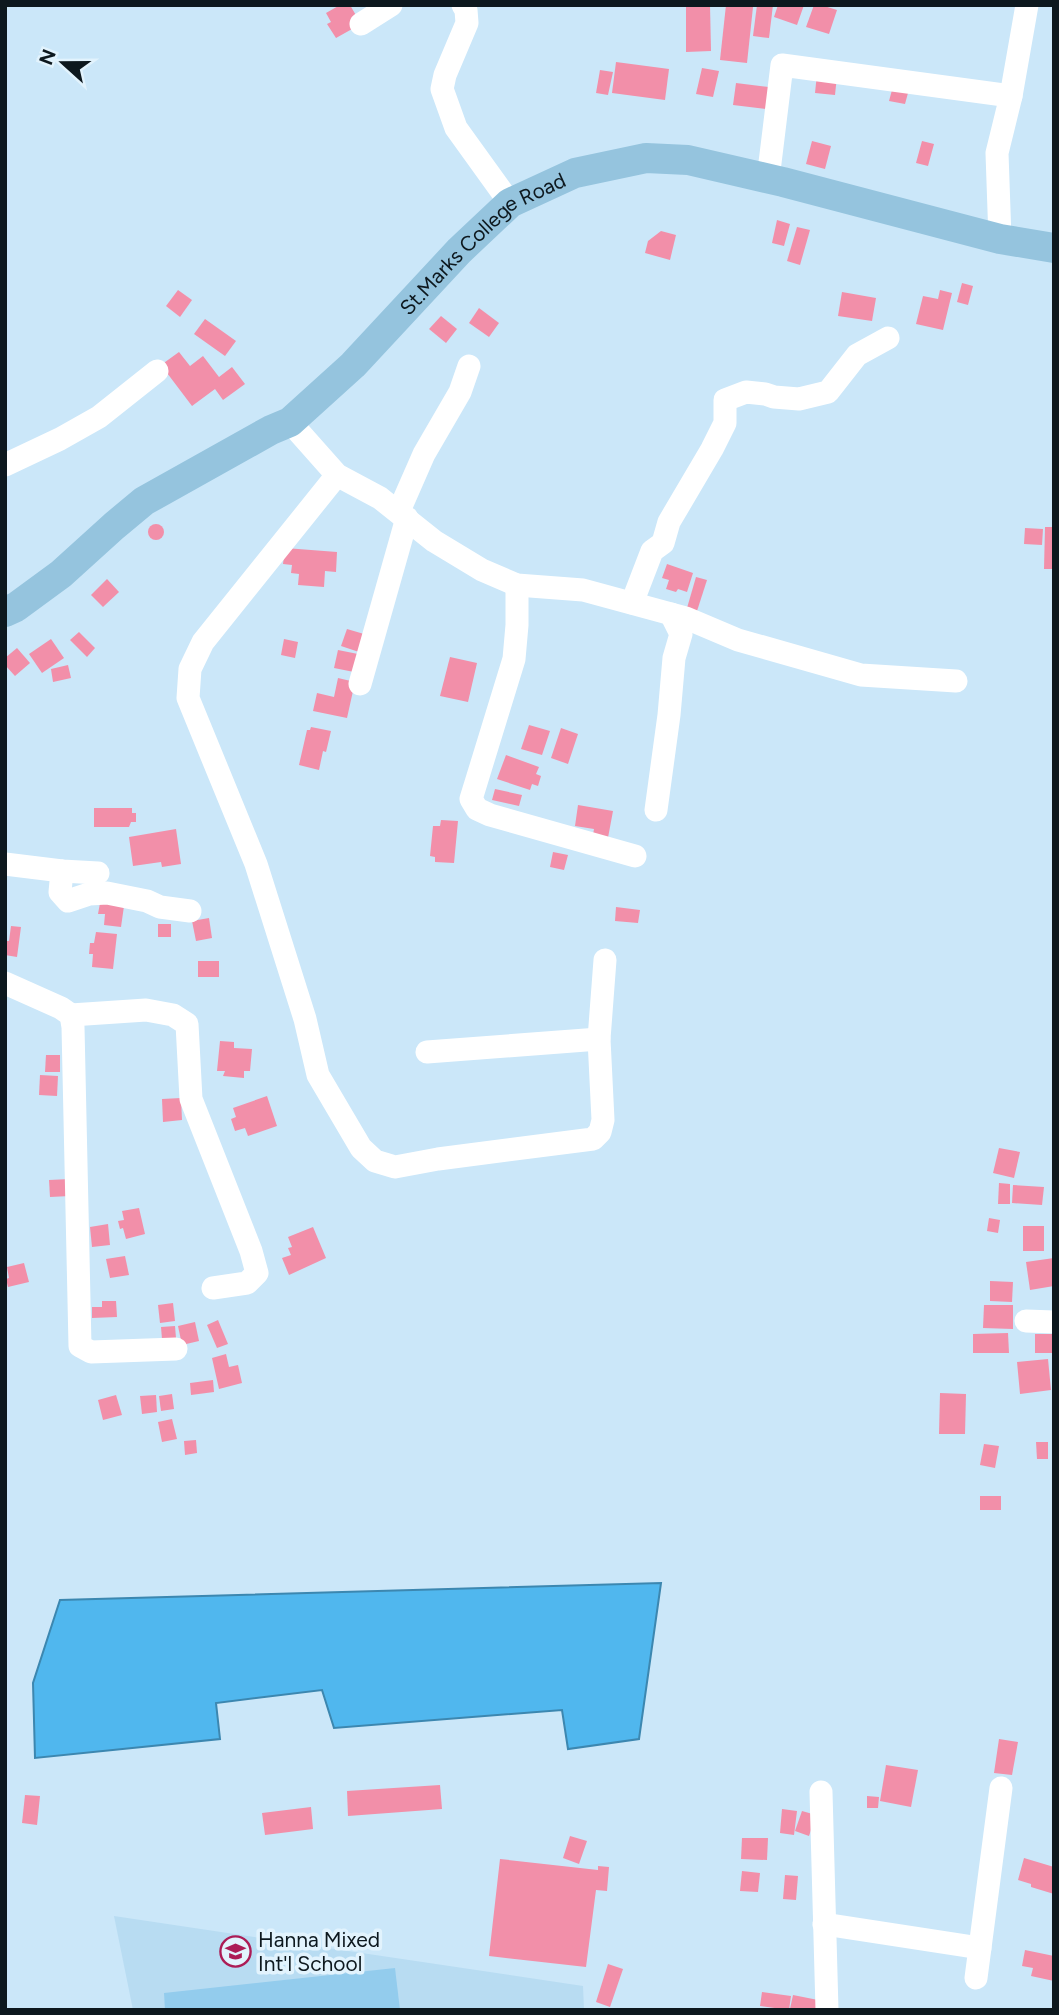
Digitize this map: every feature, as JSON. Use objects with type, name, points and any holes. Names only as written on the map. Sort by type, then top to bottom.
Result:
[{"type":"main road","name":"St.Marks College Road","points":[[5,612],[61,574],[144,501],[290,422],[353,365],[459,251],[510,203],[575,173],[646,158],[688,160],[1000,239],[1054,248]]},
{"type":"street","points":[[361,24],[391,5]]},
{"type":"street","points":[[463,5],[467,23],[445,75],[442,89],[456,128],[510,203]]},
{"type":"street","points":[[1000,239],[997,153],[1027,5]]},
{"type":"street","points":[[768,179],[782,65],[1010,96]]},
{"type":"street","points":[[632,603],[652,551],[663,543],[669,522],[712,449],[724,423],[725,400],[746,392],[799,399],[828,391],[857,355],[888,338]]},
{"type":"street","points":[[360,684],[403,514],[424,454],[460,392],[469,366]]},
{"type":"street","points":[[5,465],[99,417],[157,371]]},
{"type":"street","points":[[290,422],[337,475],[380,498],[434,541],[482,570],[517,585],[583,590],[686,618],[738,640],[861,675],[956,681]]},
{"type":"street","points":[[337,475],[203,642],[190,669],[188,698],[256,864],[305,1018],[318,1075],[360,1149],[375,1161],[395,1167],[593,1139],[600,1132],[603,1120],[599,1039],[605,960]]},
{"type":"street","points":[[517,585],[514,659],[471,799],[477,809],[490,815],[635,856]]},
{"type":"street","points":[[656,810],[674,658],[681,634],[671,614]]},
{"type":"street","points":[[5,864],[98,873]]},
{"type":"street","points":[[62,871],[60,892],[68,901],[89,894],[107,893],[146,901],[160,907],[190,911]]},
{"type":"street","points":[[5,983],[71,1015],[146,1010],[173,1015],[187,1024],[191,1099],[251,1251],[257,1273],[247,1283],[213,1288]]},
{"type":"street","points":[[71,1015],[80,1346],[91,1352],[176,1349]]},
{"type":"street","points":[[427,1052],[599,1039]]},
{"type":"street","points":[[1026,1321],[1054,1322]]},
{"type":"street","points":[[976,1978],[1001,1788]]},
{"type":"street","points":[[821,1791],[827,2010]]},
{"type":"street","points":[[824,1924],[980,1948]]},
{"type":"shaded area","points":[[661,1583],[639,1739],[568,1749],[562,1710],[334,1728],[322,1690],[216,1703],[220,1739],[35,1758],[33,1683],[60,1600]]},
{"type":"shaded area","name":"Hanna Mixed Int'l School","points":[[114,1916],[583,1986],[584,2010],[133,2010]]},
{"type":"shaded area","points":[[395,1968],[400,2010],[165,2010],[164,1993]]},
{"type":"building","points":[[340,5],[350,5],[361,24],[336,38],[327,24],[331,22],[326,13]]},
{"type":"building","points":[[686,5],[710,5],[711,51],[686,52]]},
{"type":"building","points":[[726,5],[753,7],[747,63],[720,60]]},
{"type":"building","points":[[757,5],[773,5],[769,38],[753,36]]},
{"type":"building","points":[[778,5],[804,5],[797,25],[774,17]]},
{"type":"building","points":[[814,5],[837,10],[829,34],[806,27]]},
{"type":"building","points":[[616,62],[669,69],[665,100],[612,93]]},
{"type":"building","points":[[702,68],[719,71],[713,97],[696,94]]},
{"type":"building","points":[[600,70],[613,72],[608,95],[596,93]]},
{"type":"building","points":[[817,74],[837,76],[835,95],[815,93]]},
{"type":"building","points":[[736,83],[769,87],[766,109],[733,105]]},
{"type":"building","points":[[892,90],[908,93],[905,104],[889,101]]},
{"type":"building","points":[[812,141],[831,146],[825,169],[806,164]]},
{"type":"building","points":[[922,141],[934,144],[928,166],[916,163]]},
{"type":"building","points":[[777,220],[790,224],[784,246],[772,243]]},
{"type":"building","points":[[797,227],[810,230],[800,265],[787,261]]},
{"type":"building","points":[[661,231],[676,235],[670,260],[645,253],[648,241]]},
{"type":"building","points":[[962,283],[973,286],[968,305],[957,302]]},
{"type":"building","points":[[178,290],[192,300],[180,317],[166,306]]},
{"type":"building","points":[[940,290],[952,293],[943,330],[916,324],[923,296],[938,299]]},
{"type":"building","points":[[842,292],[876,298],[872,321],[838,316]]},
{"type":"building","points":[[479,308],[499,323],[489,337],[469,323]]},
{"type":"building","points":[[441,316],[457,329],[446,343],[429,329]]},
{"type":"building","points":[[205,319],[236,341],[225,356],[194,334]]},
{"type":"building","points":[[179,352],[190,366],[203,356],[219,377],[232,367],[245,384],[223,400],[215,389],[192,406],[161,365]]},
{"type":"building","points":[[153,524],[159,524],[164,532],[162,538],[153,540],[148,535],[148,529]]},
{"type":"building","points":[[1045,527],[1054,527],[1054,569],[1044,569]]},
{"type":"building","points":[[1025,528],[1043,529],[1042,545],[1024,544]]},
{"type":"building","points":[[285,548],[337,552],[336,572],[325,571],[324,587],[298,585],[299,574],[291,573],[292,565],[283,564]]},
{"type":"building","points":[[667,564],[693,573],[687,592],[666,589],[669,580],[662,578]]},
{"type":"building","points":[[696,577],[707,580],[697,611],[687,608]]},
{"type":"building","points":[[107,579],[119,592],[103,607],[91,595]]},
{"type":"building","points":[[347,629],[364,634],[359,652],[341,646]]},
{"type":"building","points":[[79,632],[95,648],[87,657],[70,640]]},
{"type":"building","points":[[51,639],[64,658],[42,673],[29,654]]},
{"type":"building","points":[[284,639],[298,642],[295,658],[281,655]]},
{"type":"building","points":[[17,648],[30,663],[15,676],[5,665],[5,658]]},
{"type":"building","points":[[338,650],[358,654],[354,672],[334,668]]},
{"type":"building","points":[[450,657],[477,663],[468,702],[440,696]]},
{"type":"building","points":[[68,665],[71,678],[53,682],[51,669]]},
{"type":"building","points":[[338,678],[355,682],[347,718],[313,711],[317,693],[334,697]]},
{"type":"building","points":[[529,725],[550,731],[542,755],[521,749]]},
{"type":"building","points":[[311,727],[331,731],[319,770],[299,765],[307,730]]},
{"type":"building","points":[[561,728],[578,734],[568,764],[551,758]]},
{"type":"building","points":[[506,755],[539,767],[536,774],[541,776],[538,786],[532,784],[530,790],[497,779]]},
{"type":"building","points":[[495,789],[522,795],[519,806],[492,800]]},
{"type":"building","points":[[578,805],[613,811],[607,843],[592,840],[594,829],[575,826]]},
{"type":"building","points":[[94,808],[132,808],[132,813],[136,813],[136,822],[131,822],[129,827],[94,827]]},
{"type":"building","points":[[441,820],[458,821],[454,863],[435,862],[435,857],[430,856],[433,826],[440,826]]},
{"type":"building","points":[[176,829],[181,864],[162,867],[161,862],[133,866],[129,837]]},
{"type":"building","points":[[553,852],[568,855],[564,870],[550,867]]},
{"type":"building","points":[[100,903],[124,906],[121,927],[104,925],[105,914],[98,914]]},
{"type":"building","points":[[616,907],[640,910],[638,923],[615,921]]},
{"type":"building","points":[[209,918],[212,938],[196,941],[192,921]]},
{"type":"building","points":[[158,924],[171,924],[171,937],[158,937]]},
{"type":"building","points":[[11,926],[21,927],[17,957],[5,955]]},
{"type":"building","points":[[96,932],[117,934],[113,969],[92,967],[90,943],[94,943]]},
{"type":"building","points":[[198,961],[219,961],[219,977],[198,977]]},
{"type":"building","points":[[220,1041],[234,1042],[234,1048],[252,1049],[250,1071],[244,1071],[244,1078],[223,1076],[225,1071],[217,1071]]},
{"type":"building","points":[[46,1055],[60,1055],[60,1072],[45,1072]]},
{"type":"building","points":[[40,1075],[58,1076],[57,1096],[39,1095]]},
{"type":"building","points":[[267,1096],[277,1126],[248,1136],[245,1128],[235,1131],[231,1119],[236,1117],[233,1108]]},
{"type":"building","points":[[181,1098],[182,1120],[163,1122],[162,1099]]},
{"type":"building","points":[[999,1148],[1020,1152],[1014,1178],[993,1173]]},
{"type":"building","points":[[70,1179],[70,1196],[50,1197],[49,1180]]},
{"type":"building","points":[[999,1183],[1010,1184],[1010,1204],[998,1204]]},
{"type":"building","points":[[1013,1185],[1044,1187],[1042,1205],[1012,1203]]},
{"type":"building","points":[[139,1208],[145,1234],[126,1239],[118,1221],[124,1220],[122,1211]]},
{"type":"building","points":[[989,1218],[1000,1220],[998,1233],[987,1231]]},
{"type":"building","points":[[108,1224],[110,1245],[92,1247],[90,1227]]},
{"type":"building","points":[[1023,1226],[1044,1226],[1044,1251],[1023,1251]]},
{"type":"building","points":[[313,1227],[326,1258],[289,1275],[282,1258],[291,1255],[288,1248],[292,1247],[288,1237]]},
{"type":"building","points":[[125,1256],[129,1275],[110,1278],[106,1259]]},
{"type":"building","points":[[1054,1258],[1054,1286],[1030,1290],[1026,1262]]},
{"type":"building","points":[[24,1263],[29,1282],[8,1287],[7,1267]]},
{"type":"building","points":[[990,1281],[1013,1282],[1012,1302],[990,1301]]},
{"type":"building","points":[[102,1301],[116,1301],[117,1317],[92,1318],[92,1307],[102,1307]]},
{"type":"building","points":[[173,1303],[175,1321],[160,1323],[158,1305]]},
{"type":"building","points":[[984,1305],[1013,1305],[1013,1329],[983,1328]]},
{"type":"building","points":[[218,1320],[228,1344],[217,1348],[207,1325]]},
{"type":"building","points":[[195,1322],[199,1341],[182,1345],[178,1326]]},
{"type":"building","points":[[175,1326],[177,1350],[163,1351],[161,1327]]},
{"type":"building","points":[[1008,1333],[1009,1353],[973,1353],[973,1334]]},
{"type":"building","points":[[1035,1334],[1054,1334],[1054,1353],[1035,1353]]},
{"type":"building","points":[[226,1354],[229,1367],[238,1365],[242,1383],[219,1389],[212,1358]]},
{"type":"building","points":[[1048,1359],[1051,1390],[1020,1394],[1017,1362]]},
{"type":"building","points":[[213,1380],[214,1392],[191,1395],[190,1383]]},
{"type":"building","points":[[940,1393],[966,1394],[965,1434],[939,1434]]},
{"type":"building","points":[[172,1394],[174,1409],[161,1411],[159,1396]]},
{"type":"building","points":[[116,1395],[122,1415],[103,1420],[98,1400]]},
{"type":"building","points":[[156,1395],[157,1412],[142,1414],[140,1396]]},
{"type":"building","points":[[172,1419],[177,1439],[162,1442],[158,1422]]},
{"type":"building","points":[[196,1440],[197,1453],[185,1455],[184,1441]]},
{"type":"building","points":[[1036,1442],[1048,1442],[1048,1459],[1037,1459]]},
{"type":"building","points":[[984,1444],[999,1446],[995,1468],[980,1465]]},
{"type":"building","points":[[980,1496],[1001,1496],[1001,1510],[980,1510]]},
{"type":"building","points":[[999,1739],[1018,1742],[1012,1775],[994,1773]]},
{"type":"building","points":[[886,1765],[918,1770],[911,1807],[880,1801]]},
{"type":"building","points":[[440,1785],[442,1809],[348,1816],[347,1791]]},
{"type":"building","points":[[25,1795],[40,1796],[37,1825],[22,1823]]},
{"type":"building","points":[[867,1796],[879,1797],[878,1808],[867,1808]]},
{"type":"building","points":[[311,1807],[313,1829],[265,1835],[262,1813]]},
{"type":"building","points":[[782,1809],[797,1811],[794,1835],[780,1833]]},
{"type":"building","points":[[802,1811],[816,1815],[809,1836],[795,1831]]},
{"type":"building","points":[[570,1836],[587,1841],[579,1864],[563,1858]]},
{"type":"building","points":[[742,1838],[768,1838],[767,1860],[741,1859]]},
{"type":"building","points":[[1024,1858],[1054,1867],[1054,1894],[1018,1880]]},
{"type":"building","points":[[500,1859],[598,1870],[598,1866],[609,1867],[607,1891],[596,1890],[586,1967],[489,1956]]},
{"type":"building","points":[[742,1871],[760,1873],[758,1892],[740,1891]]},
{"type":"building","points":[[785,1875],[798,1876],[796,1900],[783,1899]]},
{"type":"building","points":[[1025,1950],[1054,1956],[1054,1981],[1031,1976],[1033,1968],[1022,1966]]},
{"type":"building","points":[[608,1964],[623,1969],[610,2007],[596,2002]]},
{"type":"building","points":[[762,1992],[791,1996],[789,2010],[760,2006]]},
{"type":"building","points":[[793,1995],[818,2000],[816,2010],[790,2009]]},
{"type":"place","name":"Hanna Mixed Int'l School","points":[[235,1951]]}]
